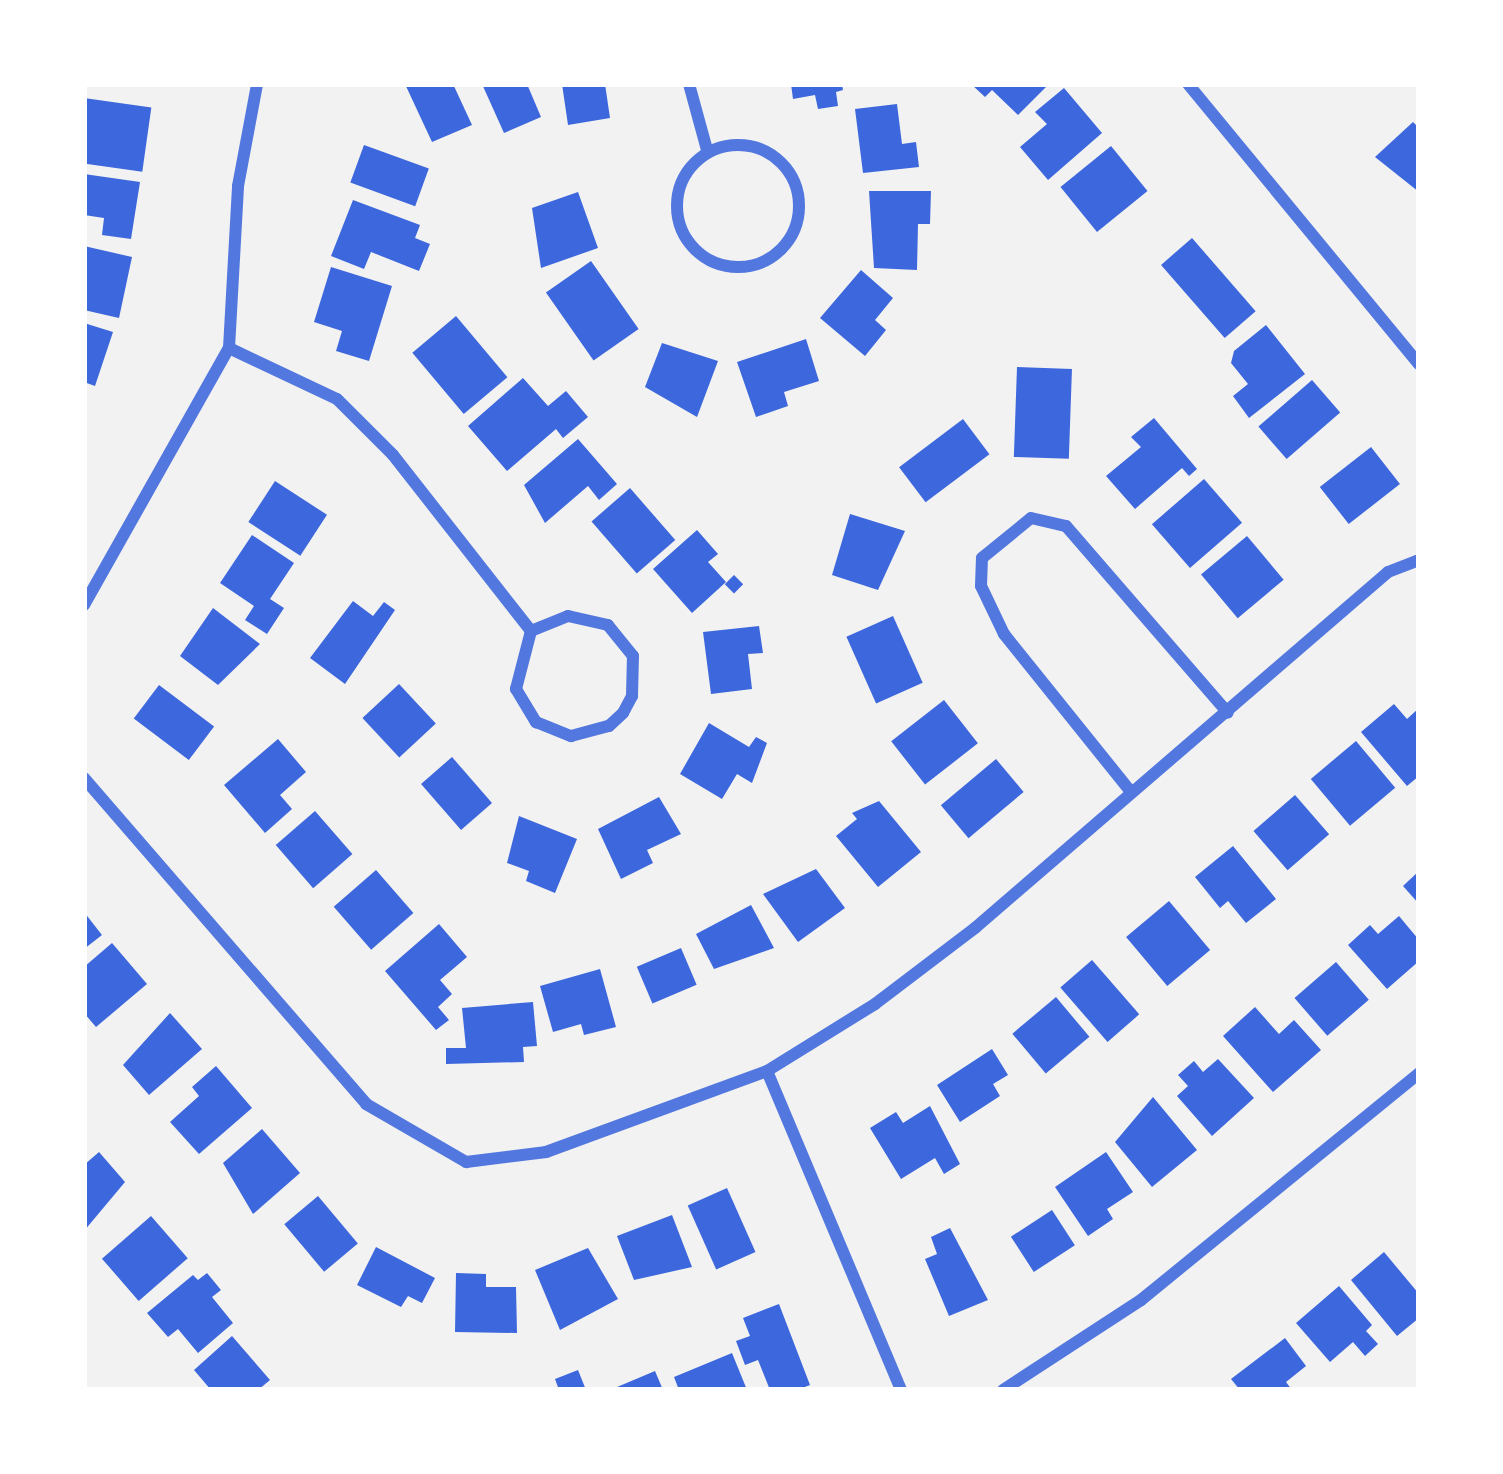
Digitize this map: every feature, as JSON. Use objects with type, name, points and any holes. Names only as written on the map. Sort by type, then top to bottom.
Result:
[{"type":"street","points":[[84,604],[229,348],[238,186],[257,84]]},
{"type":"street","points":[[689,84],[707,150]]},
{"type":"street","points":[[1188,84],[1419,364]]},
{"type":"street","points":[[707,150],[767,152],[795,181],[798,221],[776,255],[737,268],[699,254],[686,239],[678,221],[682,182],[707,150]]},
{"type":"street","points":[[229,348],[338,399],[393,455],[530,631]]},
{"type":"street","points":[[1131,791],[1004,634],[981,586],[982,558],[998,544],[1031,518],[1066,526],[1228,713]]},
{"type":"street","points":[[84,778],[366,1104],[466,1162],[546,1152],[767,1071],[875,1004],[975,928],[1388,572],[1419,560]]},
{"type":"street","points":[[589,617],[622,638],[635,677],[632,696],[609,726],[572,736],[552,732],[523,706],[515,670],[530,631],[589,617]]},
{"type":"street","points":[[767,1071],[901,1390]]},
{"type":"street","points":[[1004,1390],[1141,1300],[1419,1072]]},
{"type":"building","points":[[405,84],[453,84],[472,125],[432,142]]},
{"type":"building","points":[[482,84],[527,84],[541,117],[504,133]]},
{"type":"building","points":[[562,84],[605,84],[610,118],[568,125]]},
{"type":"building","points":[[791,84],[842,84],[843,90],[836,92],[838,106],[818,109],[815,95],[793,99]]},
{"type":"building","points":[[971,84],[1049,84],[1018,115],[992,90],[985,97]]},
{"type":"building","points":[[1064,88],[1102,133],[1048,180],[1020,147],[1047,124],[1035,112]]},
{"type":"building","points":[[84,98],[151,107],[142,172],[84,164]]},
{"type":"building","points":[[897,104],[902,144],[916,142],[919,167],[863,173],[855,109]]},
{"type":"building","points":[[1413,122],[1419,128],[1419,192],[1375,157]]},
{"type":"building","points":[[364,145],[429,169],[415,206],[350,183]]},
{"type":"building","points":[[1111,146],[1148,191],[1097,232],[1060,187]]},
{"type":"building","points":[[84,174],[140,182],[131,239],[102,235],[104,218],[84,215]]},
{"type":"building","points":[[869,191],[931,191],[930,224],[918,224],[917,270],[874,268]]},
{"type":"building","points":[[578,192],[598,248],[541,268],[532,208]]},
{"type":"building","points":[[353,200],[420,225],[415,238],[430,244],[419,271],[371,252],[364,269],[331,256]]},
{"type":"building","points":[[1192,238],[1256,311],[1225,338],[1161,265]]},
{"type":"building","points":[[84,246],[132,257],[119,318],[84,310]]},
{"type":"building","points":[[591,261],[639,329],[594,361],[546,293]]},
{"type":"building","points":[[331,267],[392,286],[369,361],[336,351],[342,331],[314,322]]},
{"type":"building","points":[[861,270],[893,298],[875,320],[886,330],[865,356],[820,318]]},
{"type":"building","points":[[456,316],[507,377],[464,414],[412,353]]},
{"type":"building","points":[[84,323],[113,332],[95,386],[84,382]]},
{"type":"building","points":[[1266,325],[1305,374],[1249,418],[1233,396],[1248,384],[1231,363],[1234,351]]},
{"type":"building","points":[[806,339],[819,381],[784,392],[788,406],[756,417],[737,362]]},
{"type":"building","points":[[662,343],[718,361],[697,417],[645,387]]},
{"type":"building","points":[[1017,367],[1072,369],[1069,459],[1014,457]]},
{"type":"building","points":[[523,378],[548,406],[566,391],[588,417],[563,438],[556,429],[507,471],[468,426]]},
{"type":"building","points":[[1312,380],[1340,412],[1287,459],[1258,427]]},
{"type":"building","points":[[1154,418],[1197,469],[1189,476],[1182,468],[1135,509],[1106,476],[1141,447],[1131,437]]},
{"type":"building","points":[[963,419],[989,454],[926,502],[899,467]]},
{"type":"building","points":[[578,439],[617,484],[599,500],[588,486],[545,523],[524,485]]},
{"type":"building","points":[[1371,447],[1400,484],[1349,524],[1320,487]]},
{"type":"building","points":[[1204,479],[1242,523],[1190,568],[1152,524]]},
{"type":"building","points":[[275,481],[327,515],[300,556],[248,522]]},
{"type":"building","points":[[630,488],[675,540],[637,574],[592,521]]},
{"type":"building","points":[[850,514],[905,531],[878,590],[832,575]]},
{"type":"building","points":[[697,530],[718,554],[708,562],[726,582],[692,613],[653,569]]},
{"type":"building","points":[[252,535],[294,563],[270,599],[284,608],[267,634],[245,620],[254,606],[220,583]]},
{"type":"building","points":[[1247,536],[1284,580],[1238,618],[1201,575]]},
{"type":"building","points":[[734,575],[743,584],[734,593],[725,584]]},
{"type":"building","points":[[353,601],[373,616],[384,602],[395,610],[345,684],[310,658]]},
{"type":"building","points":[[213,608],[260,644],[218,685],[180,656]]},
{"type":"building","points":[[893,616],[923,683],[876,703],[846,637]]},
{"type":"building","points":[[759,626],[763,653],[748,654],[752,689],[711,694],[703,632]]},
{"type":"building","points":[[399,684],[436,723],[399,758],[362,718]]},
{"type":"building","points":[[159,685],[214,727],[189,760],[134,719]]},
{"type":"building","points":[[944,700],[978,743],[925,785],[891,741]]},
{"type":"building","points":[[1394,704],[1407,719],[1419,708],[1419,776],[1407,786],[1361,732]]},
{"type":"building","points":[[709,723],[749,747],[756,737],[767,743],[752,783],[737,774],[722,799],[680,774]]},
{"type":"building","points":[[278,739],[306,772],[280,795],[292,809],[265,833],[224,785]]},
{"type":"building","points":[[1356,741],[1395,788],[1350,826],[1311,779]]},
{"type":"building","points":[[452,757],[492,803],[461,830],[421,784]]},
{"type":"building","points":[[996,759],[1024,792],[968,838],[941,805]]},
{"type":"building","points":[[1295,795],[1329,834],[1288,870],[1253,831]]},
{"type":"building","points":[[659,797],[681,834],[647,850],[653,863],[621,879],[598,829]]},
{"type":"building","points":[[879,801],[921,852],[878,887],[836,836],[857,819],[852,813]]},
{"type":"building","points":[[315,811],[352,854],[313,888],[276,845]]},
{"type":"building","points":[[519,816],[577,839],[555,893],[526,881],[529,871],[507,863]]},
{"type":"building","points":[[1233,846],[1276,899],[1246,923],[1228,901],[1220,908],[1195,877]]},
{"type":"building","points":[[816,869],[845,908],[798,942],[763,894]]},
{"type":"building","points":[[376,870],[413,913],[371,950],[334,907]]},
{"type":"building","points":[[1419,871],[1419,904],[1403,886]]},
{"type":"building","points":[[1169,901],[1210,950],[1167,986],[1126,937]]},
{"type":"building","points":[[751,905],[774,948],[714,969],[696,934]]},
{"type":"building","points":[[84,912],[102,935],[84,949]]},
{"type":"building","points":[[1399,916],[1419,940],[1419,961],[1387,989],[1348,945],[1370,925],[1378,934]]},
{"type":"building","points":[[439,924],[467,957],[440,980],[452,994],[438,1007],[449,1020],[436,1030],[385,971]]},
{"type":"building","points":[[112,943],[147,984],[96,1027],[84,1013],[84,967]]},
{"type":"building","points":[[681,948],[697,985],[652,1004],[637,967]]},
{"type":"building","points":[[1092,960],[1139,1014],[1108,1042],[1060,988]]},
{"type":"building","points":[[1336,962],[1369,1000],[1327,1036],[1294,998]]},
{"type":"building","points":[[600,969],[616,1027],[584,1035],[581,1024],[553,1032],[540,986]]},
{"type":"building","points":[[1056,997],[1089,1037],[1046,1073],[1012,1034]]},
{"type":"building","points":[[533,1002],[537,1046],[523,1047],[524,1062],[446,1064],[446,1048],[466,1048],[462,1008]]},
{"type":"building","points":[[1255,1007],[1279,1034],[1294,1020],[1321,1050],[1273,1092],[1223,1036]]},
{"type":"building","points":[[170,1013],[202,1049],[149,1095],[123,1065]]},
{"type":"building","points":[[992,1049],[1008,1075],[993,1084],[1000,1096],[960,1122],[937,1085]]},
{"type":"building","points":[[1218,1059],[1254,1098],[1212,1136],[1177,1096],[1188,1086],[1178,1075],[1194,1061],[1203,1072]]},
{"type":"building","points":[[216,1066],[252,1108],[199,1154],[170,1122],[199,1096],[192,1087]]},
{"type":"building","points":[[1153,1097],[1197,1150],[1152,1187],[1115,1142]]},
{"type":"building","points":[[930,1106],[960,1164],[944,1174],[935,1158],[901,1179],[870,1128],[896,1112],[903,1123]]},
{"type":"building","points":[[262,1129],[300,1173],[253,1214],[223,1163]]},
{"type":"building","points":[[99,1152],[125,1182],[84,1231],[84,1165]]},
{"type":"building","points":[[1106,1152],[1133,1192],[1107,1209],[1113,1219],[1088,1236],[1055,1187]]},
{"type":"building","points":[[727,1188],[755,1252],[716,1269],[688,1205]]},
{"type":"building","points":[[318,1196],[358,1243],[324,1272],[284,1224]]},
{"type":"building","points":[[1052,1210],[1075,1245],[1034,1272],[1011,1237]]},
{"type":"building","points":[[672,1215],[692,1267],[634,1280],[617,1236]]},
{"type":"building","points":[[151,1216],[188,1258],[139,1301],[102,1259]]},
{"type":"building","points":[[950,1228],[988,1300],[949,1316],[925,1259],[937,1254],[931,1237]]},
{"type":"building","points":[[376,1247],[435,1278],[422,1303],[408,1296],[401,1307],[357,1285]]},
{"type":"building","points":[[588,1248],[618,1299],[560,1330],[535,1270]]},
{"type":"building","points":[[1384,1252],[1419,1294],[1419,1318],[1397,1336],[1351,1280]]},
{"type":"building","points":[[207,1273],[221,1290],[212,1297],[233,1323],[198,1353],[178,1329],[168,1337],[147,1313],[193,1275],[198,1280]]},
{"type":"building","points":[[456,1273],[486,1274],[486,1287],[516,1287],[517,1333],[455,1332]]},
{"type":"building","points":[[1339,1286],[1372,1325],[1366,1331],[1378,1344],[1365,1356],[1353,1342],[1330,1362],[1296,1323]]},
{"type":"building","points":[[779,1304],[810,1385],[797,1390],[770,1390],[758,1360],[745,1365],[736,1341],[750,1336],[743,1318]]},
{"type":"building","points":[[232,1336],[270,1380],[258,1390],[211,1390],[194,1370]]},
{"type":"building","points":[[1285,1338],[1306,1366],[1286,1382],[1292,1390],[1240,1390],[1231,1379]]},
{"type":"building","points":[[732,1353],[747,1390],[679,1390],[674,1377]]},
{"type":"building","points":[[578,1370],[586,1390],[559,1390],[555,1379]]},
{"type":"building","points":[[655,1371],[663,1390],[610,1390]]}]
